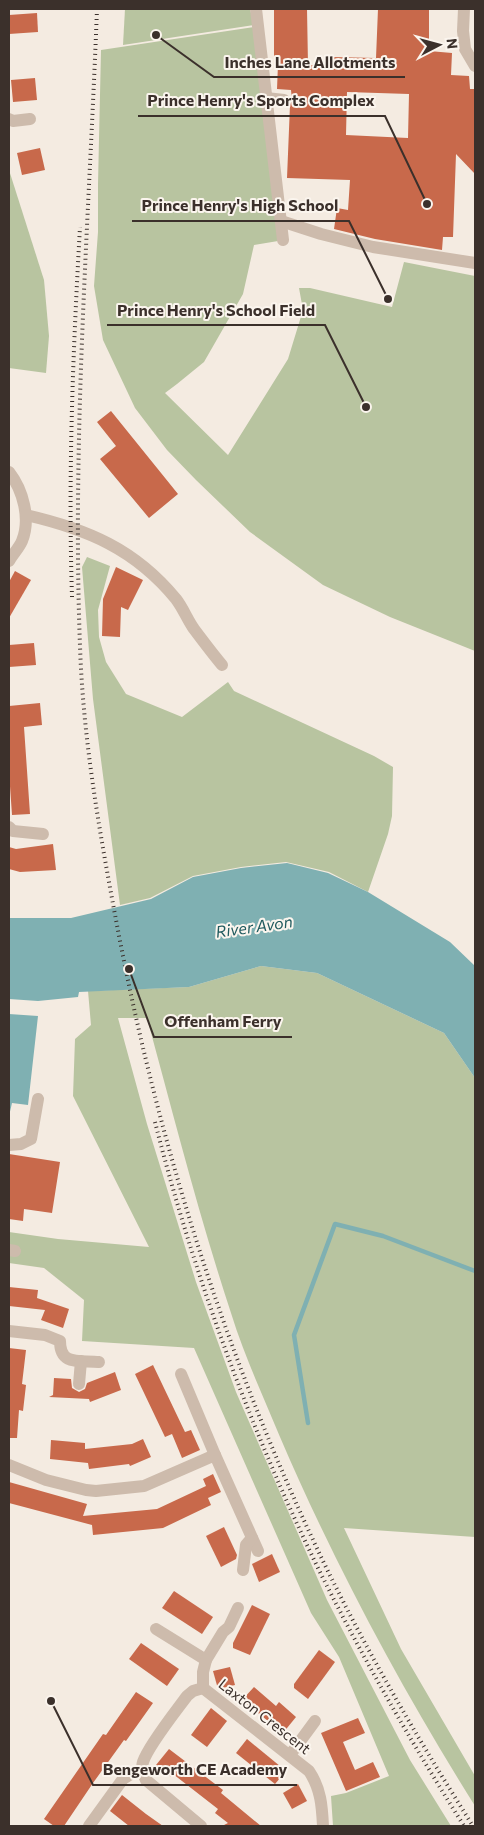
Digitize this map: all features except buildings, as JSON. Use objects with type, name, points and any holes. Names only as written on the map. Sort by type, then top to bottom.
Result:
[{"type":"street","points":[[256,9],[283,240]]},
{"type":"street","points":[[464,9],[462,31],[465,49],[475,66]]},
{"type":"street","points":[[266,98],[284,100]]},
{"type":"street","points":[[9,119],[13,121],[30,119]]},
{"type":"street","points":[[281,221],[321,234],[373,247],[475,263]]},
{"type":"street","points":[[9,472],[21,496],[26,515],[22,541],[9,561]]},
{"type":"street","points":[[26,515],[59,523],[98,538],[139,563],[177,601],[193,628],[222,665]]},
{"type":"street","points":[[9,827],[13,830],[42,834]]},
{"type":"street","points":[[9,1145],[21,1144],[31,1139],[38,1099]]},
{"type":"street","points":[[12,1331],[44,1335],[60,1341],[60,1350],[63,1356],[68,1359],[99,1362]]},
{"type":"street","points":[[79,1384],[81,1360]]},
{"type":"street","points":[[181,1374],[258,1552]]},
{"type":"street","points":[[9,1465],[31,1476],[96,1491],[144,1486],[215,1455]]},
{"type":"street","points":[[243,1570],[246,1545],[252,1538]]},
{"type":"street","name":"Laxton Crescent","points":[[202,1688],[206,1660],[223,1632],[229,1627],[238,1608]]},
{"type":"street","points":[[156,1630],[206,1660]]},
{"type":"street","name":"Laxton Crescent","points":[[202,1688],[309,1771],[316,1781],[321,1797],[323,1826]]},
{"type":"street","name":"Laxton Crescent","points":[[143,1772],[144,1760],[152,1746],[187,1696],[193,1691],[202,1688]]},
{"type":"street","points":[[290,1755],[315,1721]]},
{"type":"street","points":[[88,1826],[123,1779],[131,1774],[143,1772],[146,1780],[152,1786],[201,1826]]},
{"type":"green space","points":[[125,9],[250,9],[254,25],[123,45]]},
{"type":"green space","points":[[254,27],[278,241],[254,245],[243,294],[204,362],[165,393],[228,455],[288,359],[303,310],[299,288],[310,288],[392,307],[404,262],[475,276],[475,651],[390,617],[323,585],[250,532],[167,450],[135,408],[103,340],[94,286],[98,232],[101,50]]},
{"type":"green space","points":[[9,170],[44,280],[49,336],[46,373],[9,368]]},
{"type":"green space","points":[[87,557],[110,566],[98,610],[99,637],[106,662],[126,694],[182,717],[228,682],[234,691],[374,756],[393,767],[392,816],[388,834],[368,892],[329,872],[286,862],[241,867],[193,876],[150,898],[120,905],[93,699],[82,567]]},
{"type":"green space","points":[[261,966],[317,973],[444,1033],[475,1078],[475,1537],[344,1528],[401,1649],[475,1776],[475,1806],[421,1717],[346,1579],[301,1485],[254,1375],[219,1277],[147,1018],[118,1018],[147,1124],[196,1282],[236,1392],[327,1600],[410,1760],[451,1826],[333,1826],[331,1796],[346,1793],[389,1776],[339,1657],[311,1613],[194,1348],[82,1341],[84,1300],[44,1268],[9,1263],[9,1232],[58,1239],[149,1247],[73,1096],[75,1039],[91,1025],[88,991],[189,987]]},
{"type":"water","name":"River Avon","points":[[287,863],[328,873],[368,892],[450,942],[475,966],[475,1078],[444,1033],[317,973],[261,966],[189,987],[79,992],[78,997],[38,1001],[9,999],[9,918],[71,918],[151,899],[193,877],[241,868]]},
{"type":"water","points":[[9,1014],[38,1016],[28,1105],[12,1103],[9,1116]]},
{"type":"waterway","points":[[308,1423],[294,1335],[335,1224],[383,1236],[475,1271]]},
{"type":"railway","points":[[97,9],[82,327],[78,566],[80,646],[88,749],[116,920],[152,1085],[174,1166],[198,1247],[255,1407],[323,1561],[357,1629],[394,1696],[473,1826]]},
{"type":"railway","points":[[72,597],[72,412],[80,227]]},
{"type":"railway","points":[[155,1122],[170,1178],[205,1291],[268,1459],[317,1566],[369,1665],[464,1826]]},
{"type":"place","name":"Inches Lane Allotments","points":[[156,35]]},
{"type":"place","name":"Prince Henry's Sports Complex","points":[[427,204]]},
{"type":"place","name":"Prince Henry's High School","points":[[388,299]]},
{"type":"place","name":"Prince Henry's School Field","points":[[366,407]]},
{"type":"place","name":"Offenham Ferry","points":[[129,969]]},
{"type":"place","name":"Bengeworth CE Academy","points":[[51,1701]]}]
